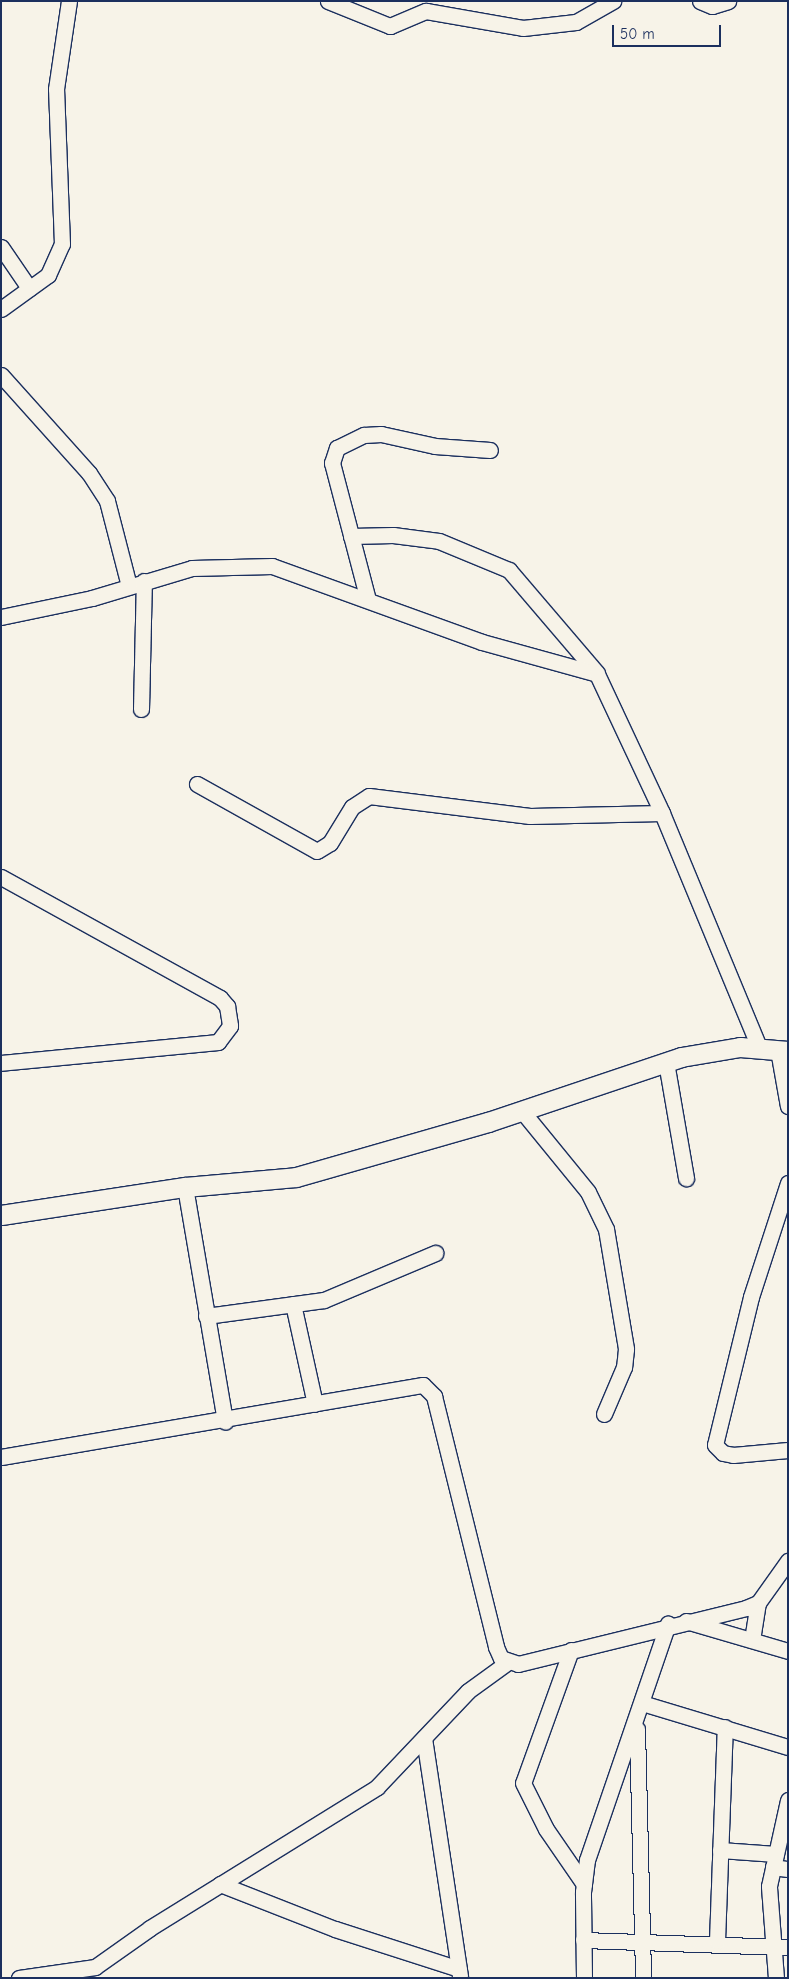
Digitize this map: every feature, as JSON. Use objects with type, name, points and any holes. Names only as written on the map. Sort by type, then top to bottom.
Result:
[{"type":"main road","points":[[1,1215],[185,1187],[296,1177],[522,1111],[666,1062],[723,1048],[759,1047],[783,1051]]},
{"type":"street","points":[[1,309],[48,275],[62,244],[56,89],[69,1]]},
{"type":"street","points":[[328,1],[390,26],[426,11],[523,28],[576,22],[613,1]]},
{"type":"street","points":[[700,1],[712,6],[728,1]]},
{"type":"street","points":[[1,246],[29,288]]},
{"type":"street","points":[[1,375],[78,460],[107,501],[137,584],[141,709]]},
{"type":"street","points":[[368,600],[332,463],[337,448],[346,441],[381,434],[435,446],[490,450]]},
{"type":"street","points":[[351,536],[393,535],[440,541],[509,570],[598,674],[662,813],[759,1047]]},
{"type":"street","points":[[1,617],[137,584],[192,568],[272,566],[482,642],[598,674]]},
{"type":"street","points":[[198,784],[318,851],[330,843],[352,806],[369,796],[530,816],[662,813]]},
{"type":"street","points":[[1,877],[220,998],[227,1006],[230,1026],[218,1042],[1,1063]]},
{"type":"street","points":[[783,1051],[788,1106]]},
{"type":"street","points":[[666,1062],[686,1178]]},
{"type":"street","points":[[522,1111],[588,1192],[606,1229],[626,1349],[624,1366],[604,1414]]},
{"type":"street","points":[[788,1183],[751,1297],[715,1445],[723,1454],[788,1450]]},
{"type":"street","points":[[185,1187],[225,1422]]},
{"type":"street","points":[[206,1316],[293,1304],[355,1290],[435,1253]]},
{"type":"street","points":[[293,1304],[315,1404]]},
{"type":"street","points":[[1,1457],[225,1422],[406,1385],[429,1388],[496,1647],[508,1662],[518,1664],[758,1602]]},
{"type":"street","points":[[752,1640],[758,1602],[788,1562]]},
{"type":"street","points":[[685,1620],[788,1651]]},
{"type":"street","points":[[584,1978],[584,1884],[587,1860],[637,1719],[668,1624]]},
{"type":"street","points":[[571,1650],[523,1783],[546,1829],[584,1884]]},
{"type":"street","points":[[19,1978],[95,1967],[220,1884],[377,1787],[468,1691],[508,1662]]},
{"type":"street","points":[[642,1702],[725,1726],[788,1748]]},
{"type":"street","points":[[637,1719],[643,1978]]},
{"type":"street","points":[[717,1941],[725,1726]]},
{"type":"street","points":[[220,1884],[335,1929],[459,1974],[424,1738]]},
{"type":"street","points":[[776,1978],[780,1946],[768,1915],[779,1863],[788,1800]]},
{"type":"street","points":[[720,1850],[779,1863]]},
{"type":"street","points":[[583,1940],[717,1941],[780,1946]]}]
